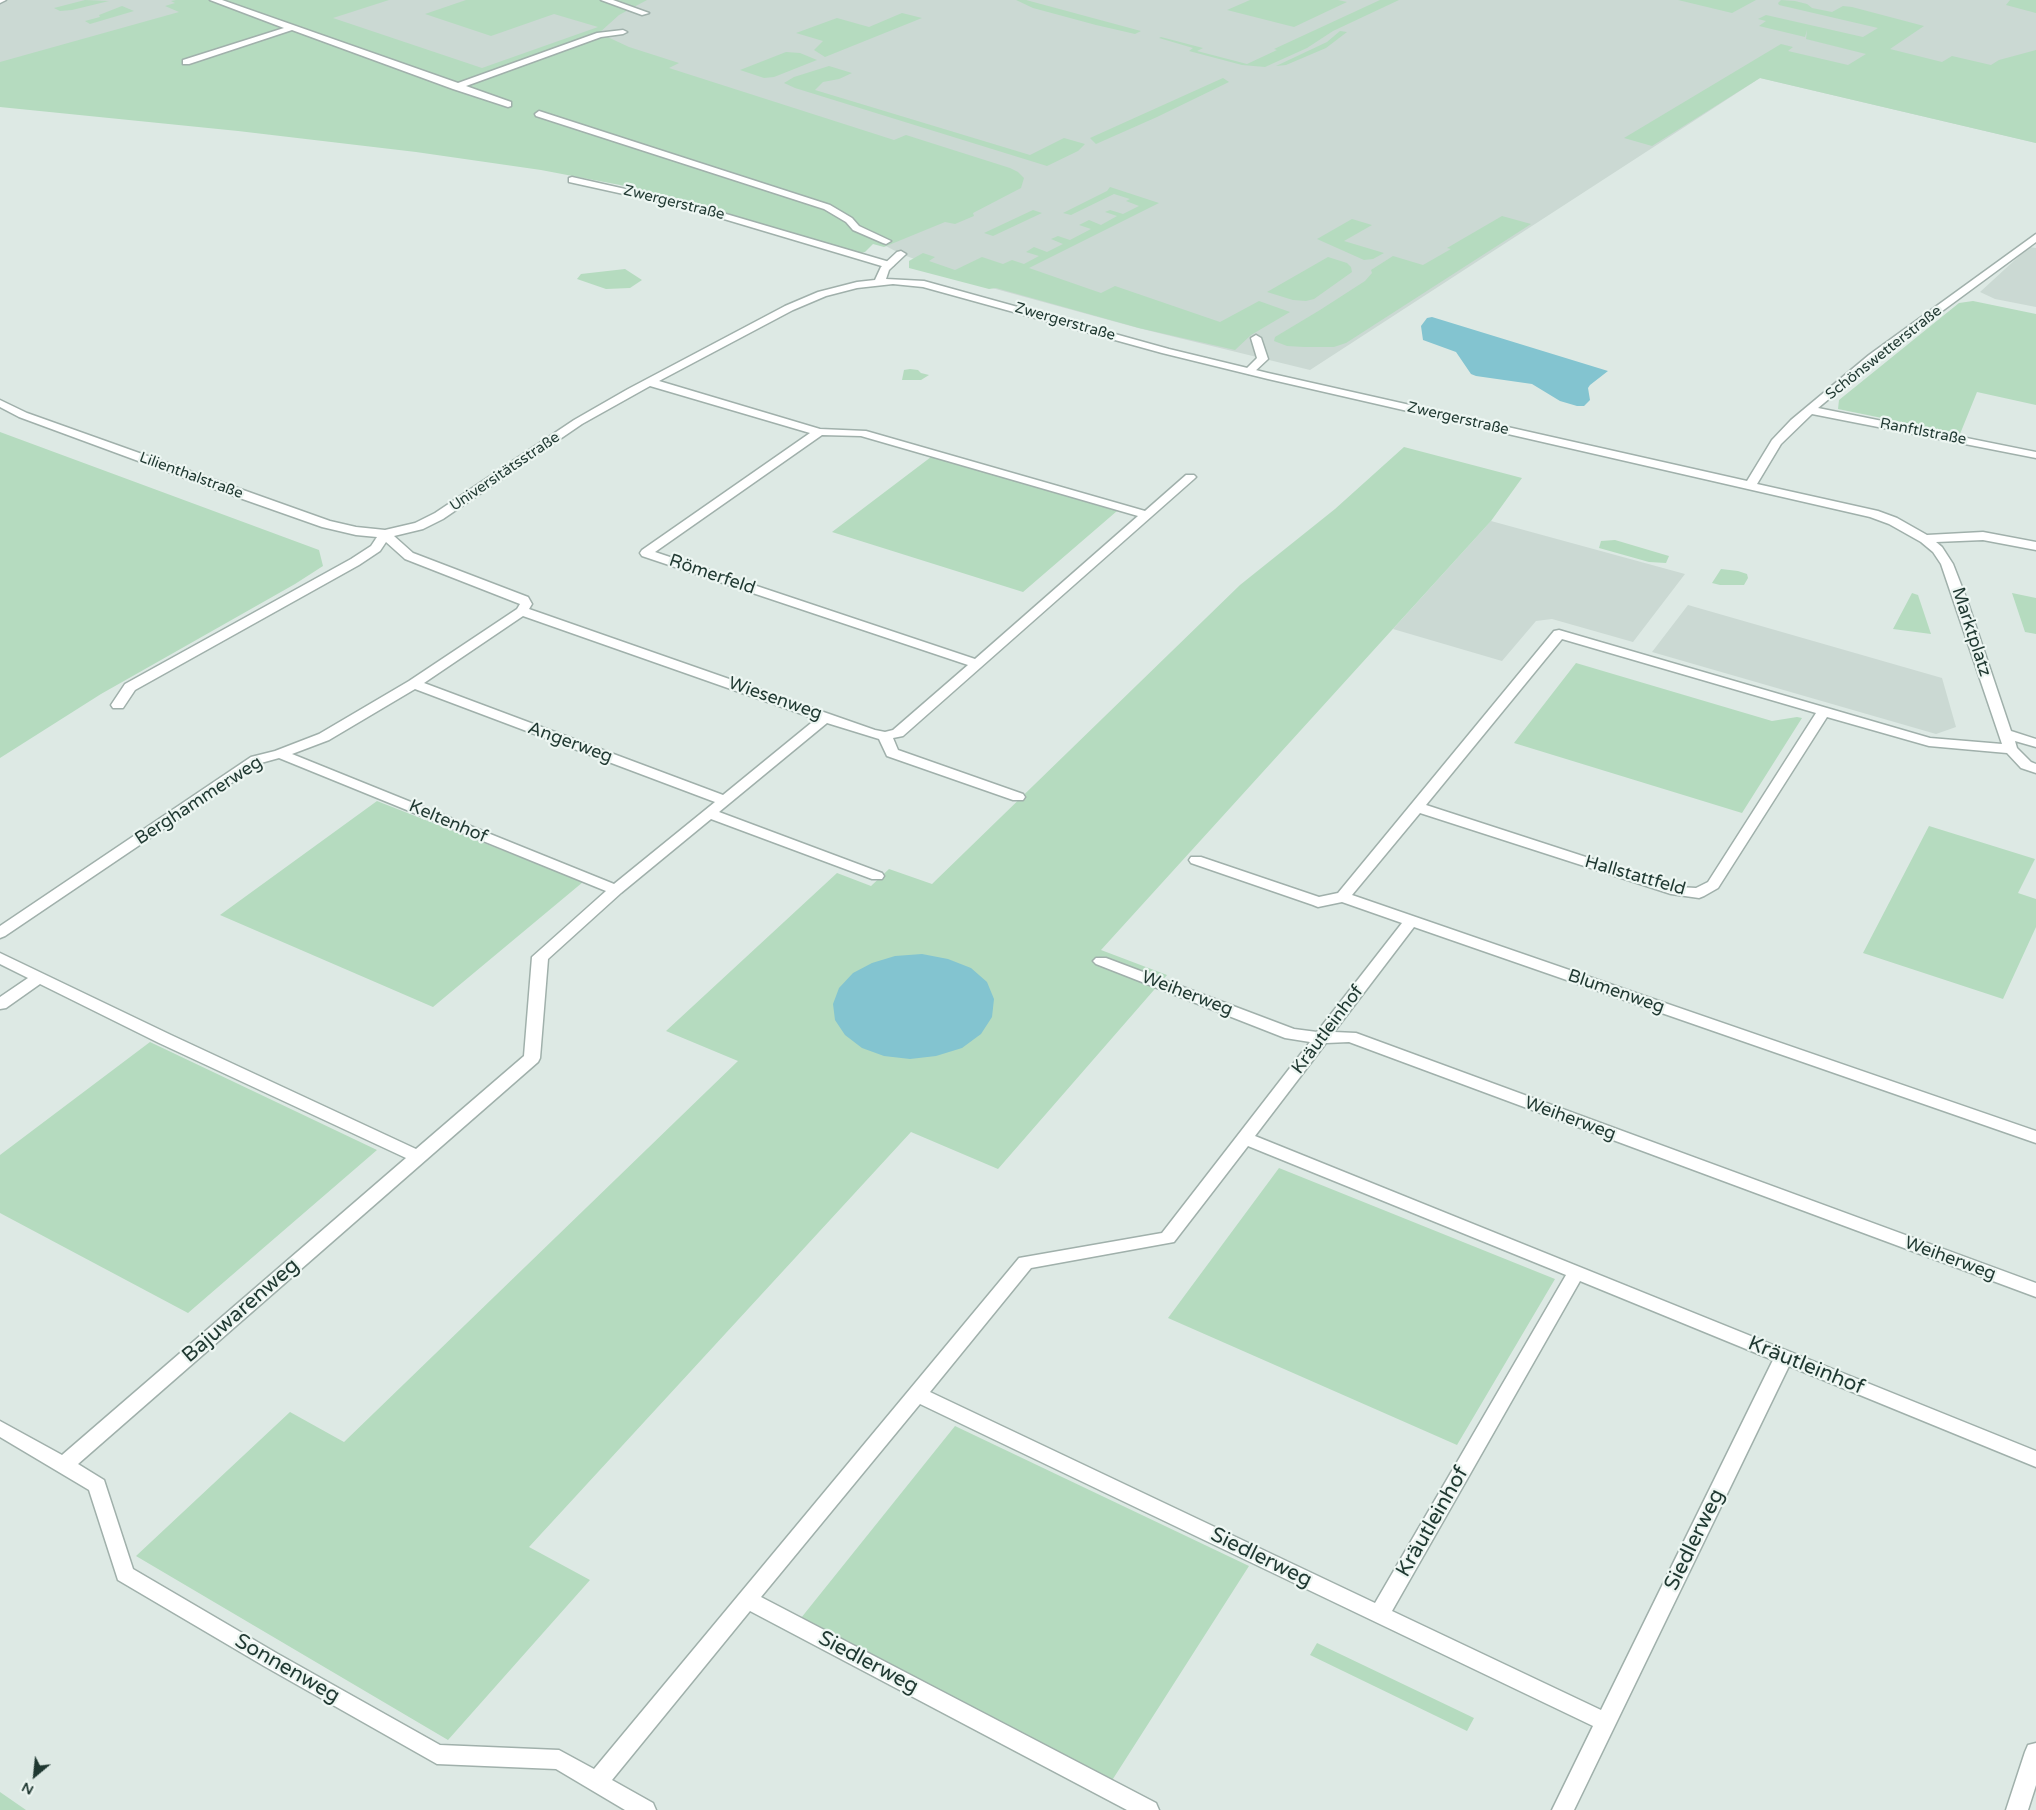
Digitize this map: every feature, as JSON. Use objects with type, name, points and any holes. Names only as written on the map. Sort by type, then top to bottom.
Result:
[{"type":"street","points":[[214,0],[508,104]]},
{"type":"street","points":[[605,0],[645,13]]},
{"type":"street","points":[[186,62],[291,28]]},
{"type":"street","points":[[456,87],[600,35],[623,32]]},
{"type":"street","points":[[539,114],[827,207],[849,220],[856,228],[886,241]]},
{"type":"street","name":"Zwergerstraße","points":[[572,180],[689,206],[855,257],[889,265]]},
{"type":"street","name":"Schönswetterstraße","points":[[1750,486],[1776,442],[1795,422],[1873,357],[2036,237]]},
{"type":"street","points":[[879,282],[889,265],[901,254]]},
{"type":"street","name":"Zwergerstraße","points":[[879,282],[909,282],[931,286],[1166,351],[1874,514],[1893,521],[1925,539]]},
{"type":"street","name":"Universitätsstraße","points":[[385,534],[419,526],[439,516],[578,422],[789,308],[822,294],[879,282]]},
{"type":"street","points":[[1249,371],[1263,359],[1256,338]]},
{"type":"street","points":[[649,382],[819,432],[862,433],[1148,515]]},
{"type":"street","name":"Lilienthalstraße","points":[[0,404],[32,418],[318,521],[356,531],[385,534]]},
{"type":"street","name":"Ranftlstraße","points":[[1810,410],[2036,454]]},
{"type":"street","name":"Römerfeld","points":[[819,432],[646,554],[977,664]]},
{"type":"street","points":[[1018,797],[892,753],[885,736],[898,733],[1148,515],[1190,476]]},
{"type":"street","points":[[118,705],[130,687],[355,562],[376,548],[385,534]]},
{"type":"street","name":"Wiesenweg","points":[[385,534],[409,556],[523,605],[872,734],[885,736]]},
{"type":"street","points":[[1925,539],[1983,536],[2036,546]]},
{"type":"street","name":"Marktplatz","points":[[1925,539],[1938,550],[1947,564],[2011,749],[2026,765],[2036,768]]},
{"type":"street","name":"Berghammerweg","points":[[0,933],[256,760],[280,754],[324,737],[414,684],[523,605]]},
{"type":"street","points":[[1196,860],[1318,902],[1343,897],[1558,634],[1929,742],[2011,749]]},
{"type":"street","name":"Angerweg","points":[[414,684],[726,801]]},
{"type":"street","name":"Hallstattfeld","points":[[1417,807],[1676,891],[1699,894],[1713,885],[1824,711]]},
{"type":"street","points":[[616,890],[826,717]]},
{"type":"street","points":[[2004,733],[2036,743]]},
{"type":"street","name":"Keltenhof","points":[[280,754],[616,890]]},
{"type":"street","points":[[710,814],[877,876]]},
{"type":"street","name":"Bajuwarenweg","points":[[64,1465],[532,1058],[540,957],[616,890]]},
{"type":"street","name":"Blumenweg","points":[[1343,897],[2036,1138]]},
{"type":"street","name":"Kräutleinhof","points":[[917,1394],[1025,1263],[1168,1238],[1411,921]]},
{"type":"street","points":[[0,958],[165,1039],[418,1157]]},
{"type":"street","name":"Weiherweg","points":[[1102,961],[1291,1034],[1322,1038],[1350,1037],[2036,1290]]},
{"type":"street","points":[[0,1004],[39,977]]},
{"type":"street","name":"Kräutleinhof","points":[[1245,1138],[2036,1459]]},
{"type":"street","name":"Kräutleinhof","points":[[1379,1614],[1576,1273]]},
{"type":"street","name":"Siedlerweg","points":[[1563,1810],[1784,1357]]},
{"type":"street","points":[[597,1782],[917,1394]]},
{"type":"street","name":"Siedlerweg","points":[[917,1394],[1605,1722]]},
{"type":"street","name":"Sonnenweg","points":[[0,1428],[97,1484],[125,1574],[271,1660],[437,1754],[559,1760],[645,1810]]},
{"type":"street","name":"Siedlerweg","points":[[748,1600],[1148,1810]]},
{"type":"street","points":[[2017,1810],[2036,1752]]},
{"type":"shaded area","points":[[0,0],[2036,0],[2036,143],[1760,78],[1310,370],[1138,328],[992,288],[901,254],[884,245],[604,169],[0,97]]},
{"type":"shaded area","points":[[2029,247],[2036,248],[2036,307],[1995,299],[1980,292]]},
{"type":"shaded area","points":[[1491,521],[1685,574],[1633,642],[1552,619],[1536,621],[1502,661],[1393,629]]},
{"type":"shaded area","points":[[1688,605],[1942,678],[1956,727],[1936,734],[1652,652]]},
{"type":"green space","points":[[85,0],[109,1],[72,10],[60,11],[54,8]]},
{"type":"green space","points":[[389,0],[333,18],[482,68],[598,27],[554,14],[491,36],[425,14],[466,0],[647,0],[619,15],[599,33],[629,47],[679,63],[669,68],[894,140],[906,135],[1010,168],[1024,178],[1021,188],[973,213],[974,216],[955,224],[945,222],[884,247],[873,244],[865,252],[860,253],[675,198],[541,170],[416,152],[238,131],[0,107],[0,62],[179,12],[165,6],[175,3],[171,1]]},
{"type":"green space","points":[[1016,0],[1026,0],[1141,31],[1135,34],[1096,25],[1033,8]]},
{"type":"green space","points":[[1250,0],[1338,0],[1347,2],[1294,27],[1227,10]]},
{"type":"green space","points":[[1380,0],[1399,0],[1333,31],[1307,48],[1265,67],[1242,65],[1189,51],[1193,48],[1159,38],[1203,48],[1197,51],[1247,64],[1277,50],[1274,49]]},
{"type":"green space","points":[[1678,0],[1756,0],[1732,13]]},
{"type":"green space","points":[[1781,0],[1795,1],[1807,4],[1812,8],[1832,12],[1843,6],[1852,7],[1924,26],[1890,49],[1942,62],[1952,56],[1991,65],[1999,60],[2036,50],[2036,143],[1760,78],[1652,146],[1624,138],[1781,44],[1793,47],[1788,51],[1848,65],[1866,54],[1806,39],[1807,30],[1805,37],[1759,26],[1766,21],[1758,19],[1766,15],[1863,37],[1878,28],[1779,5],[1778,3]]},
{"type":"green space","points":[[2010,0],[2036,0],[2036,13],[2006,5]]},
{"type":"green space","points":[[122,6],[134,11],[90,24],[85,21],[100,17],[99,15]]},
{"type":"green space","points":[[902,13],[922,18],[825,57],[814,50],[823,41],[796,33],[837,18],[869,27]]},
{"type":"green space","points":[[1340,31],[1347,32],[1326,48],[1286,65],[1276,66],[1327,42]]},
{"type":"green space","points":[[786,52],[800,53],[817,60],[774,77],[764,78],[740,70]]},
{"type":"green space","points":[[829,66],[852,73],[839,79],[823,82],[815,90],[1030,155],[1064,138],[1085,144],[1078,151],[1047,166],[784,83],[794,77]]},
{"type":"green space","points":[[1223,78],[1229,82],[1157,117],[1096,144],[1090,138]]},
{"type":"green space","points":[[1110,187],[1159,203],[1029,268],[1101,293],[1115,286],[1220,322],[1259,301],[1290,312],[1251,335],[1235,350],[1139,328],[996,288],[989,289],[909,268],[909,261],[923,253],[935,257],[929,261],[955,270],[982,257],[1003,264],[1012,260],[1024,264],[1039,256],[1026,252],[1034,247],[1047,252],[1063,244],[1051,239],[1058,236],[1070,240],[1091,229],[1079,225],[1089,220],[1101,225],[1117,216],[1105,212],[1110,210],[1123,214],[1139,206],[1126,201],[1130,199],[1114,194],[1071,215],[1063,213],[1107,191]]},
{"type":"green space","points":[[1033,210],[1042,213],[993,236],[984,233]]},
{"type":"green space","points":[[1502,216],[1531,224],[1346,343],[1334,347],[1304,347],[1287,346],[1274,341],[1275,337],[1365,281],[1372,273],[1371,270],[1393,256],[1423,265],[1451,249],[1447,248]]},
{"type":"green space","points":[[1352,219],[1372,225],[1344,241],[1384,253],[1373,259],[1364,260],[1317,239]]},
{"type":"green space","points":[[1328,257],[1347,263],[1351,267],[1352,272],[1314,299],[1306,301],[1293,300],[1267,292]]},
{"type":"green space","points":[[625,269],[642,280],[630,288],[606,289],[577,279],[581,274]]},
{"type":"green space","points":[[1973,301],[2036,314],[2036,405],[1977,392],[1960,434],[1838,409],[1839,400],[1959,303]]},
{"type":"green space","points":[[910,369],[929,375],[921,380],[902,380],[904,370]]},
{"type":"green space","points":[[0,432],[319,550],[323,566],[295,584],[101,694],[0,758]]},
{"type":"green space","points":[[1404,447],[1522,478],[1491,521],[1101,950],[1167,975],[998,1169],[911,1132],[529,1547],[590,1580],[448,1740],[136,1556],[290,1412],[344,1442],[738,1061],[666,1031],[837,873],[871,886],[889,869],[932,884],[1240,585],[1335,509]]},
{"type":"green space","points":[[931,457],[1117,511],[1023,592],[832,532]]},
{"type":"green space","points":[[1615,540],[1669,556],[1666,563],[1649,562],[1599,548],[1601,541]]},
{"type":"green space","points":[[1721,569],[1747,574],[1748,578],[1744,585],[1712,583]]},
{"type":"green space","points":[[1912,593],[1918,595],[1931,634],[1893,629]]},
{"type":"green space","points":[[2012,593],[2036,598],[2036,634],[2025,632]]},
{"type":"green space","points":[[1576,663],[1772,721],[1802,718],[1742,813],[1514,743]]},
{"type":"green space","points":[[377,801],[583,882],[433,1007],[220,915]]},
{"type":"green space","points":[[1929,826],[2035,859],[2018,893],[2036,899],[2036,927],[2003,999],[1863,953]]},
{"type":"green space","points":[[150,1042],[377,1150],[188,1313],[0,1213],[0,1155]]},
{"type":"green space","points":[[1279,1168],[1555,1279],[1457,1445],[1168,1318]]},
{"type":"green space","points":[[955,1426],[1249,1566],[1111,1782],[801,1618]]},
{"type":"green space","points":[[1317,1643],[1474,1718],[1467,1731],[1310,1655]]},
{"type":"green space","points":[[0,1792],[26,1810],[0,1810]]},
{"type":"water","points":[[1432,317],[1608,371],[1590,385],[1588,388],[1590,400],[1584,406],[1560,401],[1532,384],[1476,376],[1471,374],[1456,352],[1423,340],[1421,326],[1427,318]]},
{"type":"water","points":[[922,954],[948,959],[971,968],[987,982],[994,999],[992,1017],[981,1034],[962,1048],[936,1056],[910,1059],[884,1056],[862,1048],[845,1035],[835,1020],[833,1004],[839,988],[853,973],[872,963],[895,956]]}]
